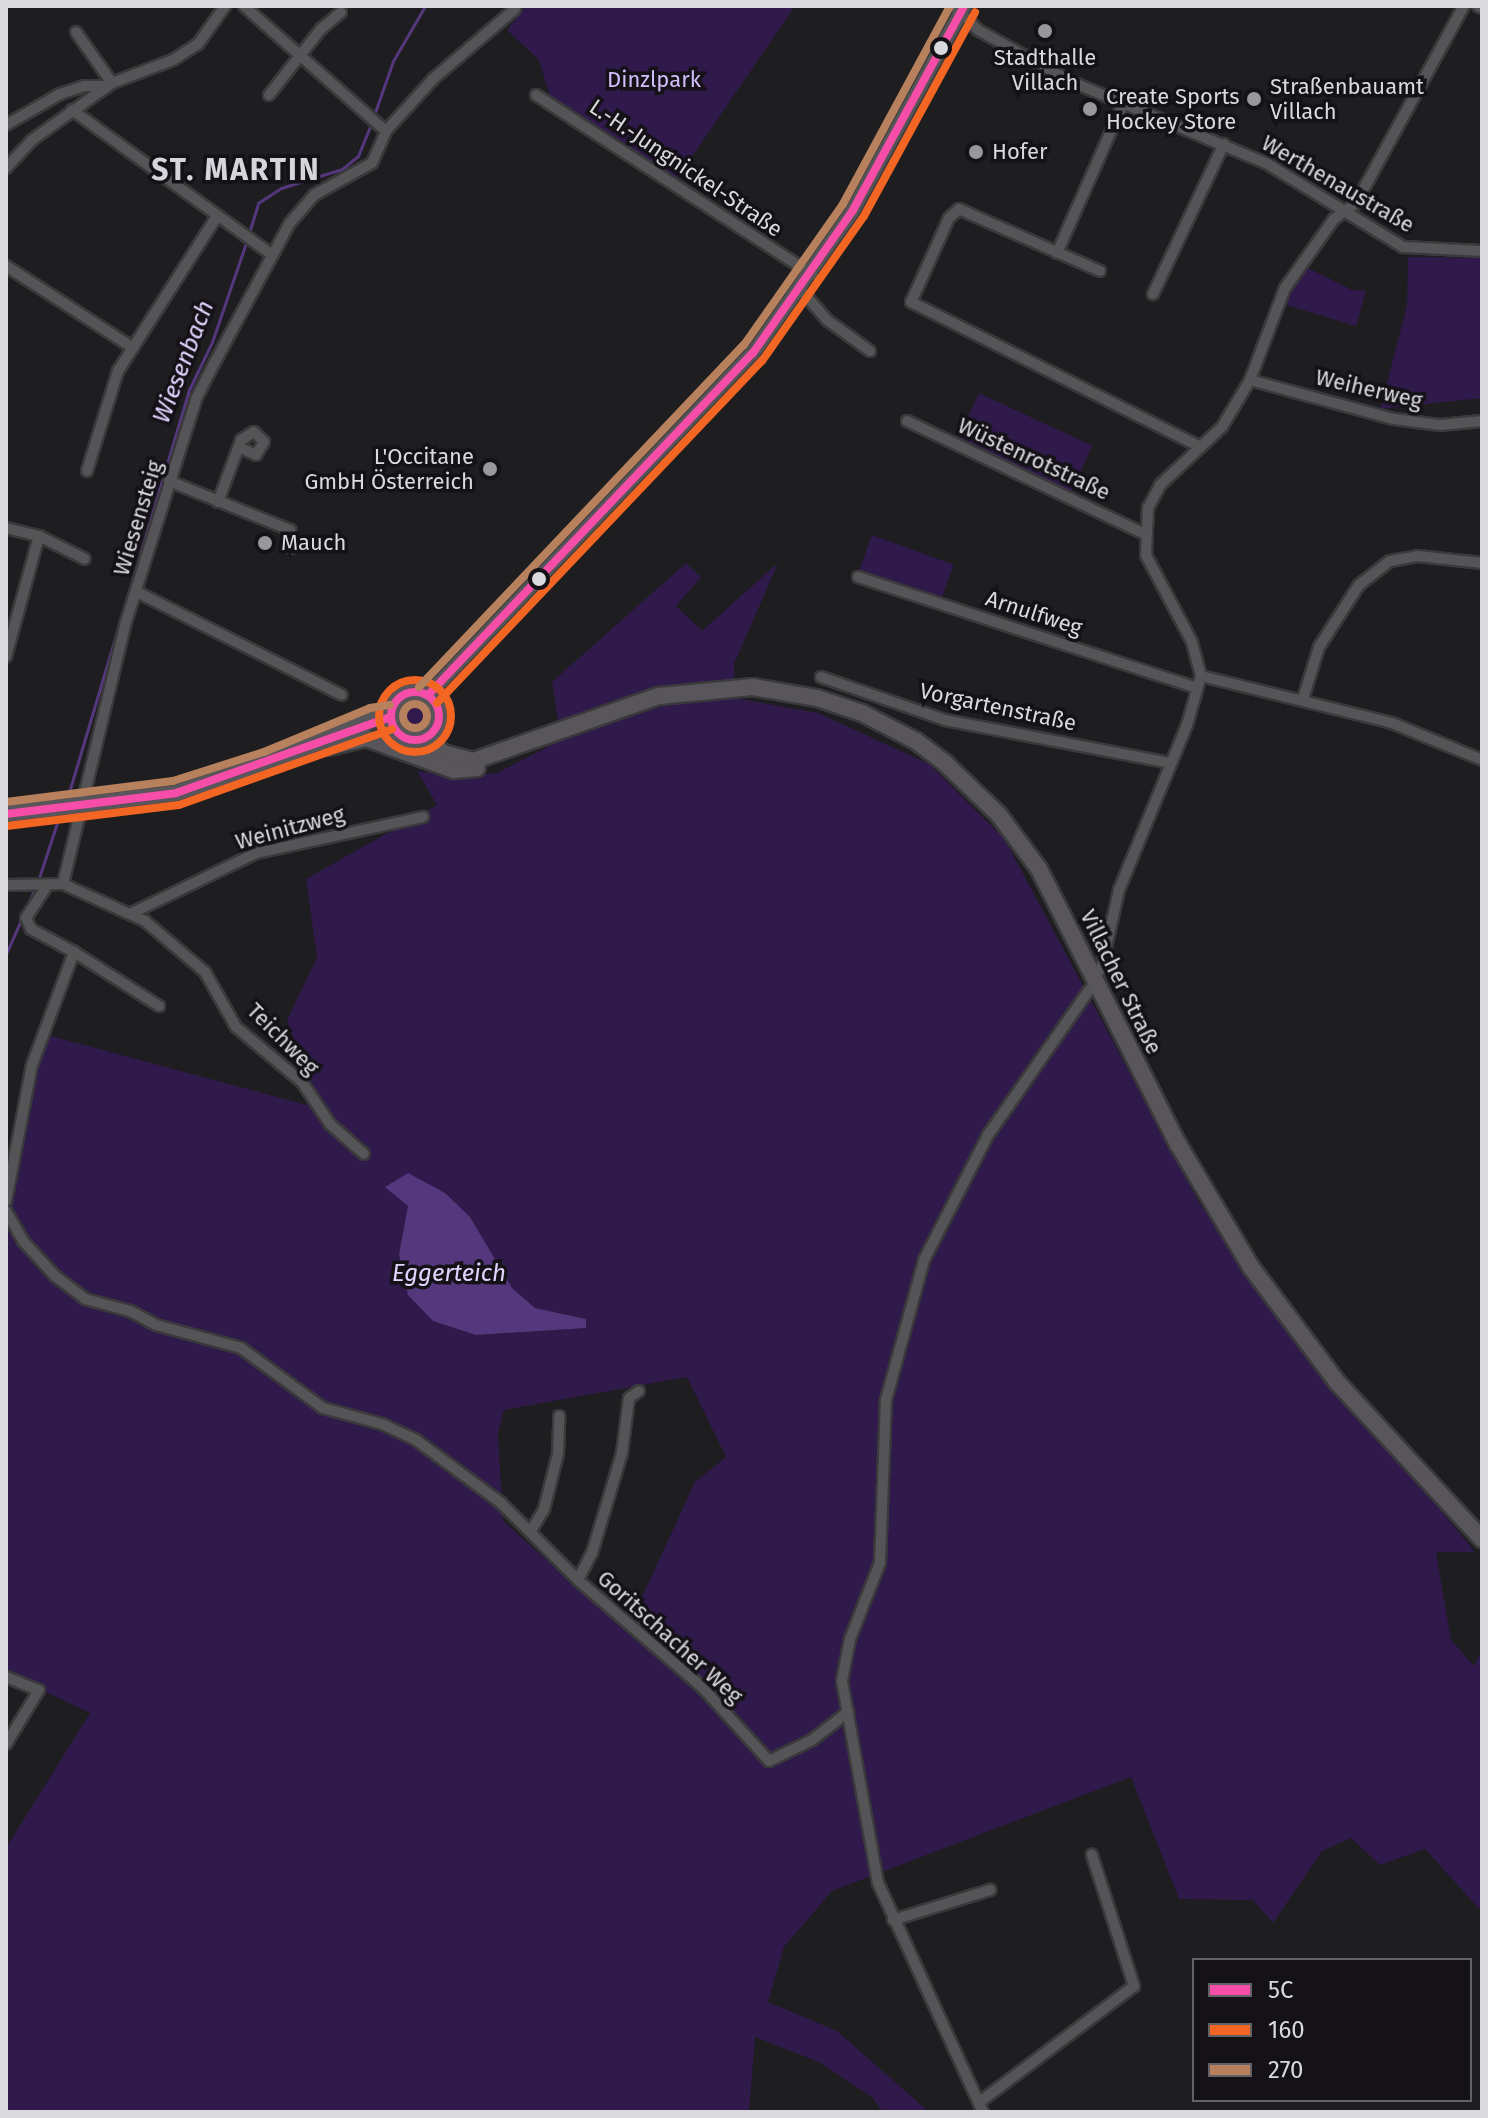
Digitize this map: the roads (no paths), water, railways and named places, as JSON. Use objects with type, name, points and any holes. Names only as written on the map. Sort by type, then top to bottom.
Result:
[{"type":"main road","points":[[391,717],[401,696],[428,695],[720,393],[813,275],[960,8]]},
{"type":"main road","name":"Villacher Straße","points":[[511,752],[576,724],[688,690],[783,690],[838,704],[916,741],[977,791],[1039,869],[1178,1144],[1251,1267],[1337,1382],[1482,1539]]},
{"type":"main road","points":[[427,736],[439,717],[428,695]]},
{"type":"main road","points":[[391,717],[405,737],[427,736],[458,759],[473,761],[511,752]]},
{"type":"main road","points":[[6,814],[81,809],[176,793],[303,749],[374,719],[391,717]]},
{"type":"main road","points":[[303,749],[366,738],[454,770],[493,766],[508,760],[511,752]]},
{"type":"street","points":[[6,168],[32,140],[109,84],[173,60],[198,44],[225,6]]},
{"type":"street","points":[[244,6],[382,129]]},
{"type":"street","points":[[1101,970],[1119,890],[1171,763],[1201,676],[1192,642],[1146,555],[1143,533],[1160,485],[1222,427],[1250,380],[1285,288],[1306,253],[1356,203],[1464,6]]},
{"type":"street","name":"Werthenaustraße","points":[[960,8],[978,30],[1123,104],[1224,144],[1317,189],[1345,211],[1403,247],[1482,251]]},
{"type":"street","name":"Wiesensteig","points":[[63,884],[137,592],[197,397],[272,255],[314,195],[372,163],[382,129],[433,79],[515,9]]},
{"type":"street","points":[[269,95],[341,12]]},
{"type":"street","points":[[76,32],[109,84]]},
{"type":"street","points":[[6,125],[60,94],[92,84],[109,84]]},
{"type":"street","name":"L.-H.-Jungnickel-Straße","points":[[536,95],[813,275]]},
{"type":"street","points":[[1057,253],[1123,104]]},
{"type":"street","points":[[72,110],[272,255]]},
{"type":"street","points":[[1153,294],[1224,144]]},
{"type":"street","points":[[1100,271],[959,209],[949,218],[911,302],[1201,447]]},
{"type":"street","points":[[87,471],[118,371],[217,216]]},
{"type":"street","points":[[6,266],[133,348]]},
{"type":"street","points":[[801,290],[822,308],[827,320],[870,351]]},
{"type":"street","name":"Weiherweg","points":[[1250,380],[1394,419],[1440,425],[1482,421]]},
{"type":"street","name":"Wüstenrotstraße","points":[[907,421],[1143,533]]},
{"type":"street","points":[[218,502],[241,448]]},
{"type":"street","points":[[169,481],[290,530],[291,548]]},
{"type":"street","points":[[6,528],[39,536],[85,559]]},
{"type":"street","points":[[6,657],[39,536]]},
{"type":"street","points":[[1303,699],[1319,647],[1359,585],[1379,569],[1390,561],[1418,556],[1482,563]]},
{"type":"street","name":"Arnulfweg","points":[[858,577],[1197,688]]},
{"type":"street","name":"Wiesensteig","points":[[137,592],[342,695]]},
{"type":"street","points":[[1201,676],[1392,723],[1482,760]]},
{"type":"street","name":"Vorgartenstraße","points":[[821,677],[945,720],[1171,763]]},
{"type":"street","name":"Weinitzweg","points":[[130,914],[256,853],[423,817]]},
{"type":"street","points":[[6,885],[38,887],[63,884]]},
{"type":"street","name":"Teichweg","points":[[63,884],[130,914],[205,972],[236,1027],[302,1082],[330,1124],[364,1154]]},
{"type":"street","points":[[38,887],[26,918],[31,929],[74,952],[159,1006]]},
{"type":"street","points":[[6,1201],[32,1065],[74,952]]},
{"type":"street","points":[[1090,989],[988,1135],[924,1260],[886,1400],[880,1563],[850,1639],[842,1681],[878,1883],[982,2106],[1134,1986],[1092,1855]]},
{"type":"street","name":"Goritschacher Weg","points":[[6,1211],[23,1241],[72,1291],[156,1325],[241,1348],[323,1408],[382,1424],[416,1440],[531,1531],[578,1580],[702,1687],[769,1761],[812,1740],[848,1712]]},
{"type":"street","name":"Goritschacher Weg","points":[[578,1580],[592,1553],[622,1453],[629,1398],[639,1391]]},
{"type":"street","points":[[531,1531],[544,1509],[558,1454],[559,1416]]},
{"type":"street","points":[[6,1677],[39,1690],[6,1744]]},
{"type":"street","points":[[893,1920],[990,1890]]},
{"type":"water","name":"Eggerteich","points":[[408,1173],[445,1193],[470,1217],[512,1288],[535,1308],[586,1319],[586,1328],[476,1335],[433,1321],[408,1295],[399,1254],[408,1206],[385,1187]]},
{"type":"waterway","name":"Wiesenbach","points":[[374,115],[393,61],[425,6]]},
{"type":"waterway","name":"Wiesenbach","points":[[249,233],[258,203],[281,188],[342,169],[358,156],[372,122]]},
{"type":"waterway","name":"Wiesenbach","points":[[67,799],[188,392],[212,342],[247,240]]},
{"type":"waterway","name":"Wiesenbach","points":[[38,881],[57,823]]},
{"type":"waterway","name":"Wiesenbach","points":[[6,954],[35,888]]},
{"type":"place","name":"Stadthalle Villach","points":[[1045,31]]},
{"type":"place","name":"Straßenbauamt Villach","points":[[1254,99]]},
{"type":"place","name":"Create Sports Hockey Store","points":[[1090,109]]},
{"type":"place","name":"Hofer","points":[[976,152]]},
{"type":"place","name":"L'Occitane GmbH Österreich","points":[[490,469]]},
{"type":"place","name":"Mauch","points":[[265,543]]},
{"type":"district","name":"ST. MARTIN","points":[[236,170]]},
{"type":"park label","name":"Dinzlpark","points":[[654,80]]}]
